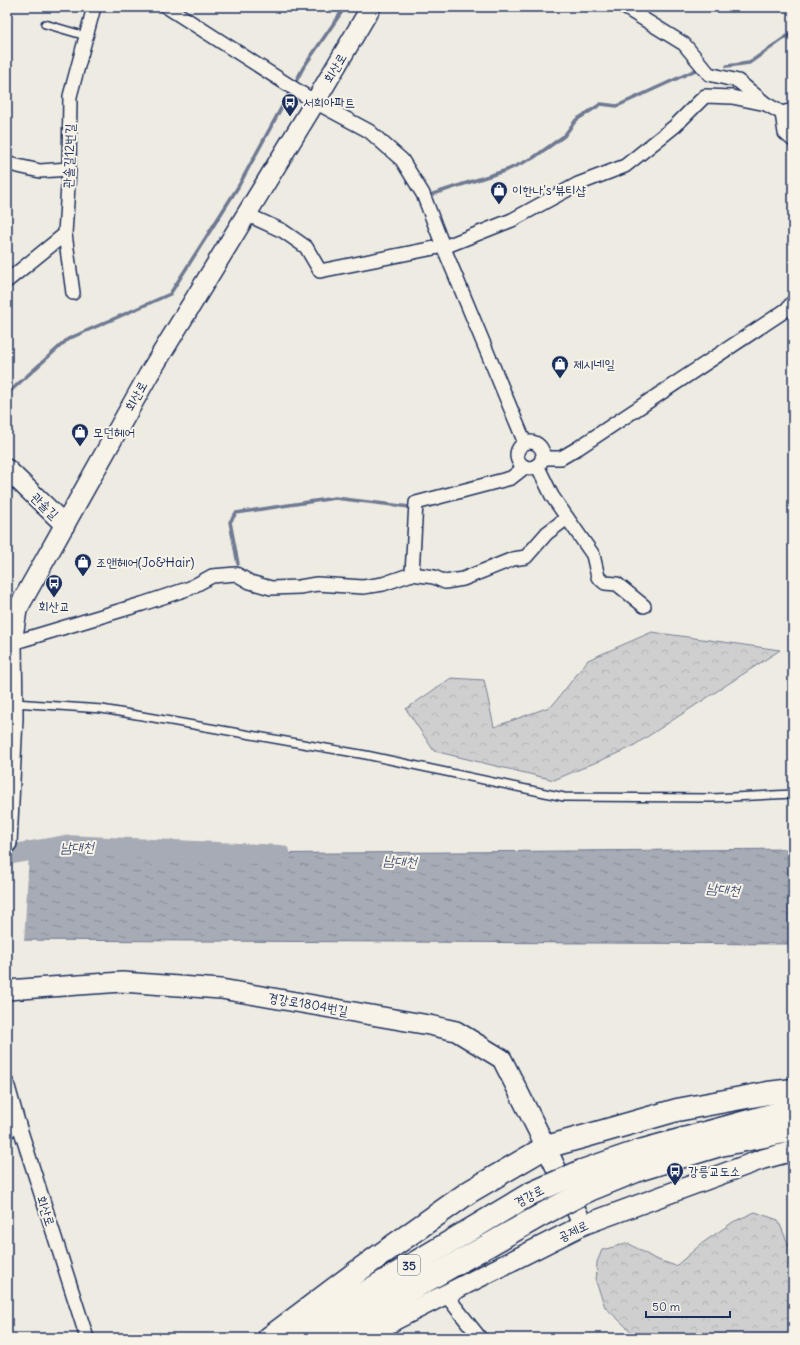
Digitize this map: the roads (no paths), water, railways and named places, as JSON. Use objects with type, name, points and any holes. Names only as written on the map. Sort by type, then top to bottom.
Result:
[{"type":"highway","points":[[269,1338],[362,1268],[470,1192],[546,1146],[677,1110],[768,1093],[793,1090]]},
{"type":"highway","name":"경강로","points":[[326,1338],[543,1214],[586,1180],[643,1150],[793,1109]]},
{"type":"highway","name":"경강로","points":[[289,1338],[530,1194],[586,1180],[641,1169],[720,1145],[793,1130]]},
{"type":"street","name":"관솔길12번길","points":[[72,293],[65,234],[69,169],[70,96],[94,7]]},
{"type":"street","points":[[167,7],[307,97],[369,131],[402,160],[423,194],[443,246],[525,443]]},
{"type":"street","name":"회산로","points":[[7,844],[12,643],[17,610],[149,374],[246,214],[307,97],[371,7]]},
{"type":"street","points":[[624,7],[684,44],[709,74],[738,81],[766,104]]},
{"type":"street","points":[[246,214],[283,231],[306,247],[320,271],[443,246],[512,220],[578,184],[625,166],[675,126],[705,96],[732,97],[766,104],[788,111],[785,132],[793,140]]},
{"type":"street","points":[[9,164],[40,171],[69,169]]},
{"type":"street","points":[[7,281],[65,234]]},
{"type":"street","points":[[412,574],[416,503],[511,478],[535,463],[542,450],[533,442],[525,443],[518,448],[517,457],[521,464],[535,463],[561,458],[786,310],[793,302]]},
{"type":"street","points":[[535,463],[552,496],[593,555],[598,577],[605,583],[617,584],[644,606]]},
{"type":"street","name":"관솔길","points":[[7,469],[65,525]]},
{"type":"street","points":[[12,643],[190,588],[212,576],[236,574],[250,582],[271,588],[299,587],[317,584],[363,587],[384,584],[412,574],[434,577],[445,582],[463,579],[513,559],[526,557],[547,533],[567,518]]},
{"type":"street","name":"경강로1804번길","points":[[7,990],[122,982],[221,989],[456,1031],[502,1059],[546,1146],[583,1225]]},
{"type":"street","name":"회산로","points":[[7,1083],[87,1338]]},
{"type":"street","points":[[7,1132],[18,1122]]},
{"type":"street","name":"공제로","points":[[365,1338],[395,1320],[583,1225],[763,1158],[793,1151]]},
{"type":"street","points":[[446,1295],[480,1338]]},
{"type":"lane","points":[[45,24],[86,36]]},
{"type":"lane","points":[[11,708],[102,709],[366,755],[564,797],[712,798],[793,794]]},
{"type":"water","points":[[793,849],[793,944],[7,940],[7,856]]},
{"type":"waterway","points":[[294,85],[303,68],[345,7]]},
{"type":"waterway","points":[[727,66],[749,63],[793,32]]},
{"type":"waterway","points":[[433,194],[507,170],[533,158],[564,136],[576,120],[601,104],[617,106],[700,68]]},
{"type":"waterway","points":[[7,394],[68,339],[170,294],[238,187],[291,90]]},
{"type":"waterway","points":[[238,564],[230,522],[236,513],[335,498],[410,507]]},
{"type":"waterway","name":"남대천","points":[[7,855],[66,845],[281,855]]},
{"type":"place","name":"서희아파트","points":[[290,117]]},
{"type":"place","name":"이한나's 뷰티샵","points":[[499,205]]},
{"type":"place","name":"제시네일","points":[[560,379]]},
{"type":"place","name":"모던헤어","points":[[80,447]]},
{"type":"place","name":"조앤헤어(Jo&Hair)","points":[[83,577]]},
{"type":"place","name":"회산교","points":[[54,598]]},
{"type":"place","name":"강릉교도소","points":[[675,1186]]}]
